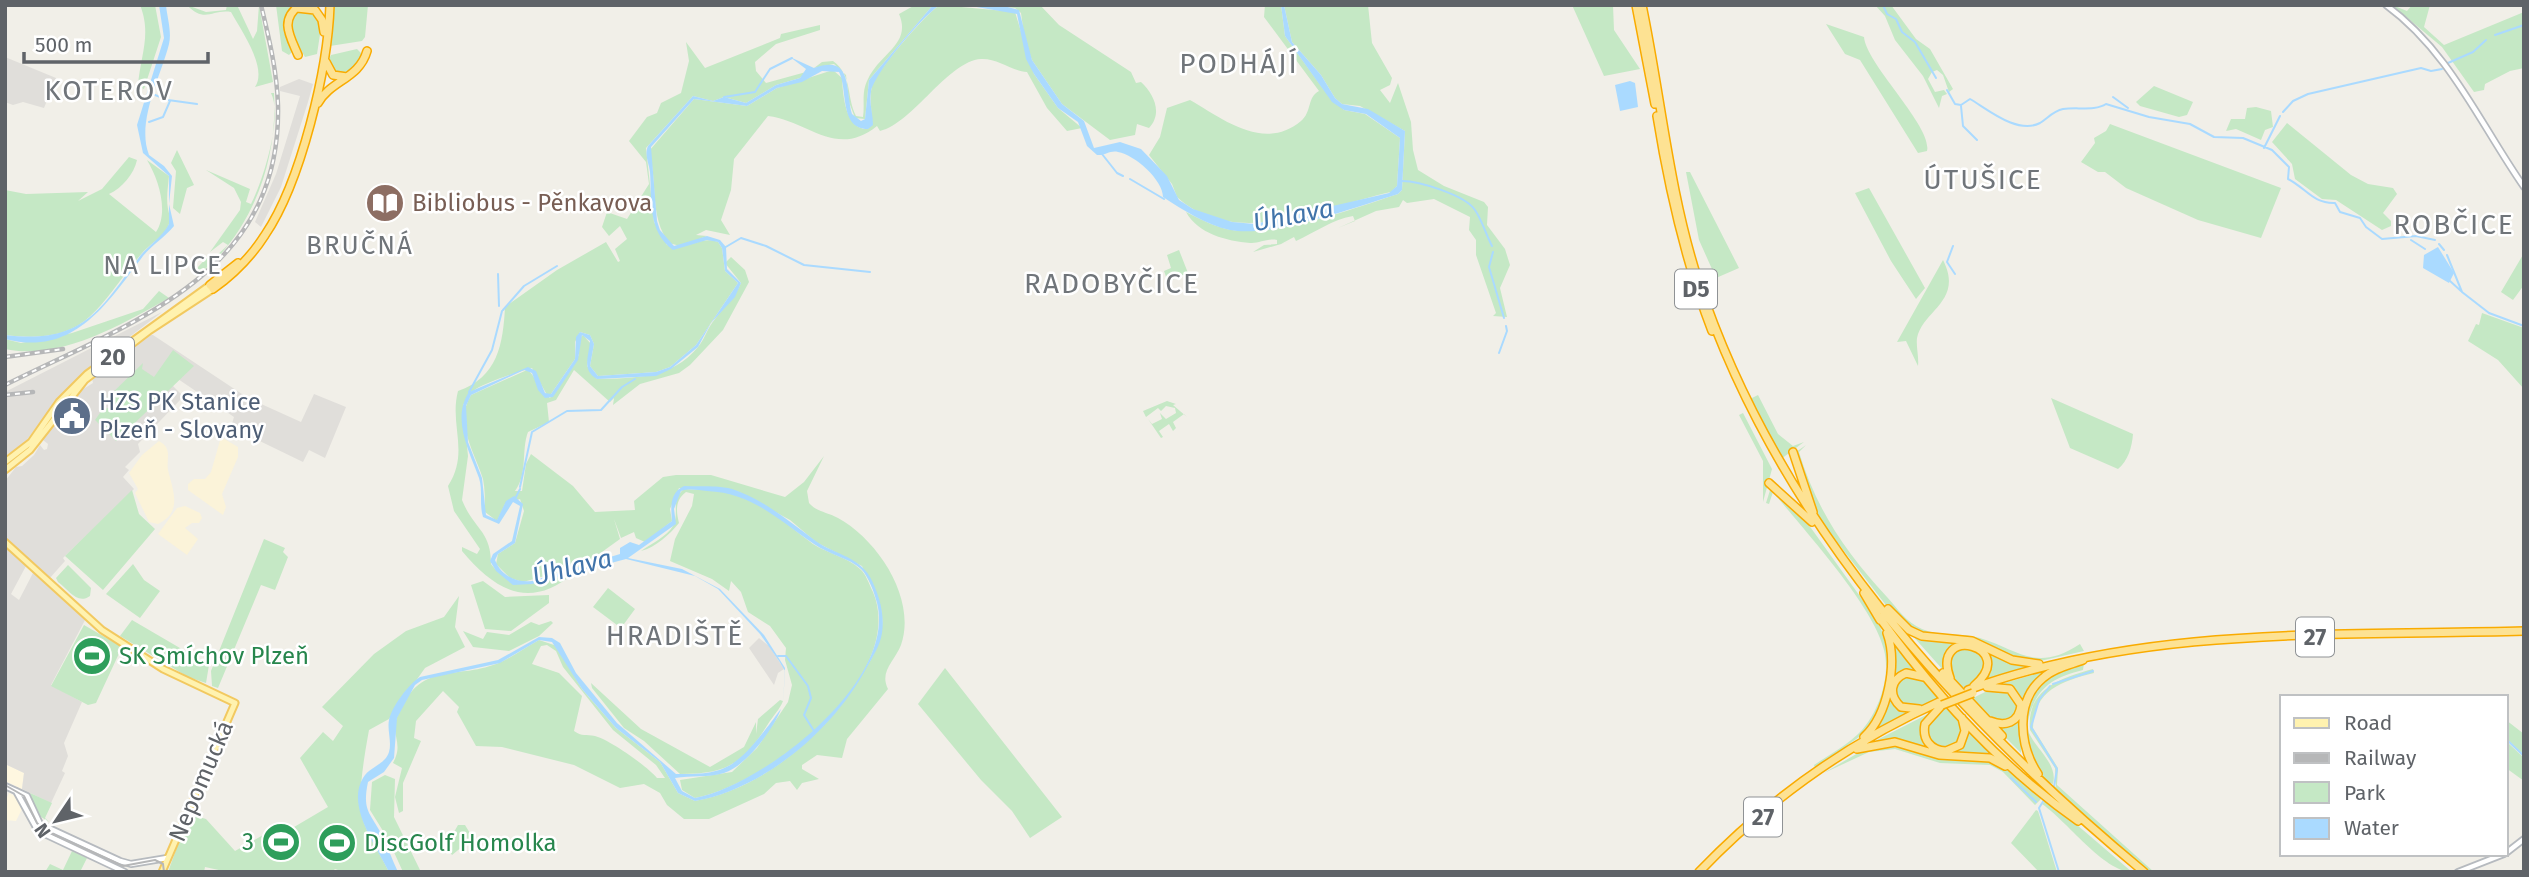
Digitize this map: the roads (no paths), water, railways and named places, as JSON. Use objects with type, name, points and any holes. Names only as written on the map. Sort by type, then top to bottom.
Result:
[{"type":"highway","name":"20","points":[[325,48],[324,32],[328,5]]},
{"type":"highway","name":"20","points":[[212,287],[246,254],[278,207],[312,113],[323,64],[328,5]]},
{"type":"highway","name":"D5","points":[[1636,5],[1672,199],[1692,279],[1747,410],[1813,521],[1864,593],[1960,706],[2078,821],[2137,872]]},
{"type":"highway","name":"D5","points":[[1642,5],[1677,200],[1698,279],[1751,408],[1813,521],[1935,671],[2047,791],[2144,872]]},
{"type":"highway","points":[[298,55],[287,24],[289,15],[298,7],[305,6],[315,10],[322,20],[324,32]]},
{"type":"highway","points":[[312,113],[326,91],[351,76],[361,65],[367,51]]},
{"type":"highway","name":"20","points":[[278,207],[323,64]]},
{"type":"highway","points":[[323,64],[335,76],[351,76]]},
{"type":"highway","points":[[1793,452],[1813,521]]},
{"type":"highway","points":[[1769,483],[1813,521]]},
{"type":"highway","points":[[1842,556],[1954,685],[2040,778]]},
{"type":"highway","points":[[1864,593],[1879,617],[1931,681],[2020,776]]},
{"type":"highway","points":[[1882,602],[1904,625],[1922,636],[1972,641],[2020,662],[2061,661]]},
{"type":"highway","points":[[1846,751],[1871,730],[1883,704],[1892,652],[1879,617]]},
{"type":"highway","name":"27","points":[[1704,872],[1780,802],[1857,749],[1941,704],[2061,661],[2144,646],[2218,640],[2524,633]]},
{"type":"highway","points":[[1954,685],[1947,669],[1948,656],[1958,646],[1972,645],[1984,653],[1987,669],[1984,677],[1970,692]]},
{"type":"highway","points":[[2047,791],[2026,754],[2023,742],[2030,694],[2048,673],[2086,657]]},
{"type":"highway","name":"27","points":[[1970,692],[2086,657]]},
{"type":"highway","points":[[1929,707],[1911,710],[1900,707],[1892,691],[1895,680],[1906,673],[1917,673],[1931,681]]},
{"type":"highway","points":[[1982,715],[1993,723],[2005,724],[2015,719],[2021,708],[2019,698],[2010,689],[1987,687]]},
{"type":"highway","points":[[1941,704],[1928,717],[1924,727],[1927,742],[1939,750],[1954,749],[1964,738],[1965,727],[1956,709]]},
{"type":"highway","name":"27","points":[[1699,872],[1771,804],[1846,751],[1929,707],[1941,704]]},
{"type":"highway","points":[[1857,749],[1895,742],[1939,755],[1990,758],[2047,791]]},
{"type":"main road","points":[[2386,5],[2407,22],[2441,58],[2524,187]]},
{"type":"main road","name":"20","points":[[7,464],[30,450],[85,380],[212,287]]},
{"type":"main road","name":"Nepomucká","points":[[5,542],[102,630],[163,669],[235,704],[162,872]]},
{"type":"main road","points":[[5,786],[27,796],[42,826],[130,864],[165,861]]},
{"type":"main road","points":[[15,790],[38,831],[122,870]]},
{"type":"main road","points":[[2508,851],[2524,839]]},
{"type":"main road","points":[[2458,872],[2500,856]]},
{"type":"main road","points":[[134,871],[144,862]]},
{"type":"water","points":[[159,5],[166,5],[170,39],[151,99],[146,142],[149,155],[172,176],[169,204],[169,176],[143,153],[137,125],[164,38]]},
{"type":"water","points":[[933,5],[940,5],[912,32],[880,72],[871,92],[873,125],[868,129],[859,127],[848,115],[839,72],[822,71],[802,82],[777,88],[747,106],[694,99],[651,147],[660,230],[674,246],[707,236],[720,240],[726,247],[727,269],[741,283],[735,297],[711,323],[698,347],[671,369],[656,376],[597,379],[587,367],[590,341],[582,335],[578,360],[553,397],[545,398],[538,390],[532,373],[524,370],[471,395],[466,406],[468,442],[482,478],[486,515],[497,520],[506,501],[514,496],[523,504],[515,543],[498,554],[495,560],[505,574],[520,581],[532,581],[620,554],[620,548],[630,542],[639,545],[672,521],[673,497],[684,486],[732,489],[764,504],[820,544],[852,559],[870,577],[880,604],[882,633],[876,651],[853,690],[817,733],[772,769],[721,794],[695,801],[678,793],[660,762],[616,728],[582,689],[552,642],[539,640],[500,663],[422,680],[415,685],[397,718],[394,758],[384,772],[368,782],[366,792],[368,811],[398,872],[389,872],[360,813],[359,789],[363,778],[387,756],[390,748],[391,714],[411,685],[420,677],[498,660],[539,637],[552,638],[560,643],[576,673],[617,723],[676,774],[706,773],[727,767],[745,753],[781,709],[758,746],[732,769],[718,775],[675,778],[682,791],[695,798],[723,789],[755,773],[788,751],[819,725],[846,696],[867,665],[878,633],[877,603],[866,576],[856,565],[820,547],[752,502],[723,493],[694,489],[681,491],[674,509],[676,524],[628,558],[682,569],[720,589],[764,635],[785,671],[760,634],[718,589],[695,576],[626,559],[532,584],[513,585],[496,571],[490,561],[493,554],[512,541],[520,506],[513,502],[499,524],[483,517],[480,483],[462,424],[464,402],[469,392],[528,367],[536,371],[545,393],[551,394],[575,359],[576,337],[580,332],[590,335],[594,344],[590,366],[598,376],[656,372],[670,367],[696,345],[738,283],[725,271],[722,248],[718,242],[707,240],[673,250],[659,234],[652,214],[648,146],[693,96],[713,101],[724,97],[746,103],[776,85],[800,78],[806,69],[790,57],[814,68],[827,65],[841,70],[845,76],[852,114],[861,121],[865,119],[869,80]]},
{"type":"water","points":[[965,5],[1004,6],[1019,10],[1032,60],[1062,104],[1084,121],[1094,148],[1120,142],[1141,149],[1167,176],[1179,200],[1193,209],[1232,222],[1255,224],[1389,193],[1397,186],[1400,138],[1366,114],[1344,110],[1332,102],[1285,36],[1281,5],[1284,5],[1292,42],[1321,75],[1335,98],[1342,104],[1368,109],[1405,131],[1402,190],[1398,194],[1291,226],[1248,231],[1212,225],[1163,197],[1162,190],[1153,176],[1132,158],[1115,152],[1097,155],[1087,146],[1078,122],[1058,108],[1026,59],[1017,14]]},
{"type":"water","points":[[1630,81],[1635,83],[1638,107],[1620,111],[1615,85]]},
{"type":"water","points":[[169,204],[174,226],[147,252],[102,308],[86,322],[51,340],[29,343],[5,339],[5,335],[31,337],[53,334],[86,320],[112,294],[140,256],[166,229],[169,224]]},
{"type":"water","points":[[2438,247],[2454,273],[2449,283],[2423,268],[2424,255]]},
{"type":"waterway","points":[[1883,5],[1887,14],[1896,19],[1902,32],[1915,42],[1936,78]]},
{"type":"waterway","points":[[2495,35],[2524,25]]},
{"type":"waterway","points":[[2448,63],[2473,52],[2486,40]]},
{"type":"waterway","points":[[724,97],[755,92],[770,69],[792,58]]},
{"type":"waterway","points":[[2283,112],[2293,101],[2308,94],[2421,68],[2431,71],[2442,69]]},
{"type":"waterway","points":[[1947,90],[1955,104],[1961,105],[1970,99],[2002,119],[2022,126],[2040,123],[2063,109],[2091,108],[2106,104],[2149,117],[2190,124],[2214,137],[2243,138],[2272,150],[2289,167],[2288,179],[2315,198],[2335,203],[2340,212],[2360,218],[2366,227],[2382,239],[2416,236],[2435,240]]},
{"type":"waterway","points":[[150,93],[168,100],[197,104]]},
{"type":"waterway","points":[[2113,97],[2128,108]]},
{"type":"waterway","points":[[149,122],[163,117],[170,101]]},
{"type":"waterway","points":[[1961,106],[1963,126],[1977,140]]},
{"type":"waterway","points":[[2264,148],[2280,116]]},
{"type":"waterway","points":[[1102,154],[1117,173],[1123,176]]},
{"type":"waterway","points":[[1130,179],[1164,199]]},
{"type":"waterway","points":[[1402,181],[1441,190],[1470,204],[1492,246]]},
{"type":"waterway","points":[[724,248],[741,238],[766,246],[804,265],[870,272]]},
{"type":"waterway","points":[[2411,240],[2425,249]]},
{"type":"waterway","points":[[2439,244],[2444,250]]},
{"type":"waterway","points":[[1953,246],[1947,262],[1955,274]]},
{"type":"waterway","points":[[1493,252],[1489,267],[1504,318]]},
{"type":"waterway","points":[[2447,255],[2462,292],[2489,313],[2524,326]]},
{"type":"waterway","points":[[503,310],[524,286],[557,266]]},
{"type":"waterway","points":[[498,274],[499,306]]},
{"type":"waterway","points":[[2450,281],[2461,291]]},
{"type":"waterway","points":[[469,392],[492,350],[502,311]]},
{"type":"waterway","points":[[1499,353],[1507,331],[1506,326]]},
{"type":"waterway","points":[[520,487],[532,432],[567,411],[601,410],[622,387],[635,379]]},
{"type":"waterway","points":[[516,497],[520,489]]},
{"type":"waterway","points":[[778,656],[786,656],[808,686],[811,698],[804,715],[814,731]]},
{"type":"waterway","points":[[2053,684],[2093,671]]},
{"type":"waterway","points":[[2050,686],[2039,700],[2031,727],[2057,769],[2054,787]]},
{"type":"waterway","points":[[2508,741],[2524,756]]},
{"type":"waterway","points":[[2011,778],[2036,802]]},
{"type":"waterway","points":[[2044,800],[2039,808],[2059,872]]},
{"type":"tram line","points":[[5,785],[24,796],[37,823],[44,830],[123,866],[155,860],[163,864],[164,872]]},
{"type":"railway","points":[[5,385],[148,314],[190,285],[227,252],[255,212],[273,163],[278,105],[270,42],[261,5]]},
{"type":"railway","points":[[5,357],[63,349]]},
{"type":"railway","points":[[5,395],[33,392]]},
{"type":"place","name":"Bibliobus - Pěnkavova","points":[[385,203]]},
{"type":"place","name":"HZS PK Stanice Plzeň - Slovany","points":[[72,416]]},
{"type":"place","name":"SK Smíchov Plzeň","points":[[92,656]]},
{"type":"place","name":"3","points":[[281,842]]},
{"type":"place","name":"DiscGolf Homolka","points":[[337,843]]},
{"type":"district","name":"PODHÁJÍ","points":[[1239,63]]},
{"type":"district","name":"KOTEROV","points":[[109,90]]},
{"type":"district","name":"ÚTUŠICE","points":[[1983,179]]},
{"type":"district","name":"ROBČICE","points":[[2454,224]]},
{"type":"district","name":"BRUČNÁ","points":[[360,245]]},
{"type":"district","name":"NA LIPCE","points":[[163,265]]},
{"type":"district","name":"RADOBYČICE","points":[[1112,283]]},
{"type":"district","name":"HRADIŠTĚ","points":[[675,635]]},
{"type":"water label","name":"Úhlava","points":[[1293,215]]},
{"type":"water label","name":"Úhlava","points":[[572,567]]}]
